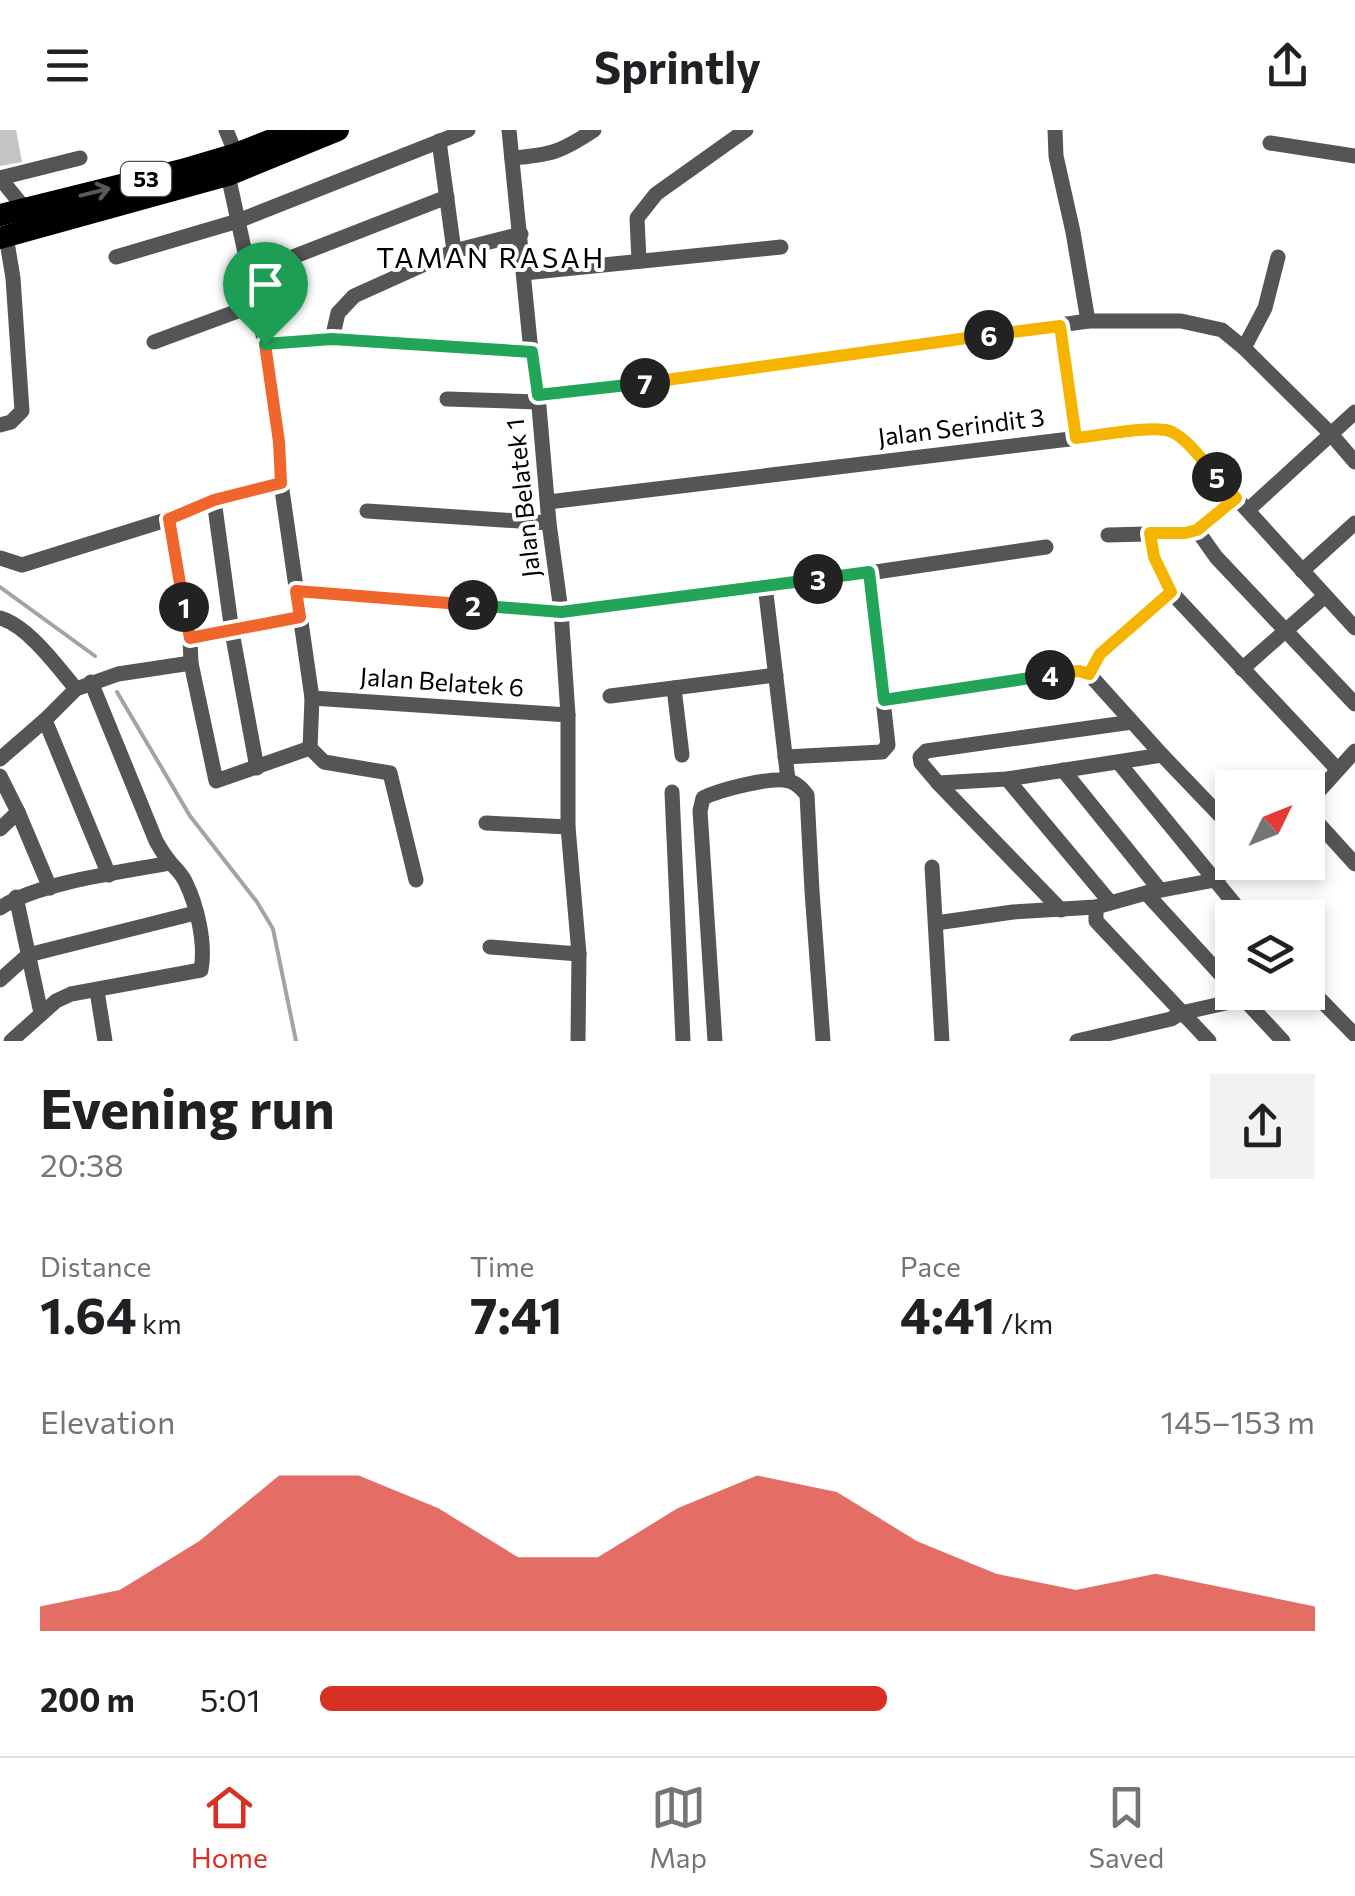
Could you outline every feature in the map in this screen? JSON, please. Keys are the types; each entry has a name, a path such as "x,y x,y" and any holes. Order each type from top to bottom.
{"highway":[{"name":"53","path":"2,230 25,209 182,170 232,164 297,130"},
{"name":"53","path":"2,230 338,130"}],"street":[{"path":"226,130 238,221 265,344 279,442 281,483 312,698 310,748 324,762 390,774 416,880"},
{"path":"116,257 238,221 468,130"},
{"name":"Jalan Belatek 1","path":"509,130 548,524 561,612 568,715 568,827 579,954 578,1041"},
{"path":"512,158 562,151 594,130"},
{"path":"639,261 638,218 656,194 746,130"},
{"path":"1055,130 1056,156 1088,321"},
{"path":"439,142 454,250"},
{"path":"1270,142 1355,156"},
{"path":"25,209 0,178 80,158"},
{"path":"250,274 447,198"},
{"path":"0,425 11,422 22,411 14,278 2,230"},
{"path":"332,339 338,313 354,296 454,250 521,234"},
{"path":"524,273 781,246"},
{"path":"1244,348 1265,308 1278,256"},
{"path":"154,342 256,304"},
{"path":"447,399 538,398 1088,321 1182,321 1222,330 1355,462"},
{"path":"1060,326 1076,438"},
{"path":"265,344 332,339 532,352"},
{"path":"1108,535 1197,530 1242,504 1355,412"},
{"name":"Jalan Serindit 3","path":"548,502 1169,430 1184,441 1355,628"},
{"path":"0,558 22,565 169,519 214,500 281,483"},
{"path":"214,500 256,768"},
{"path":"367,512 548,524"},
{"path":"169,519 191,663 216,781 310,748"},
{"path":"1197,530 1216,558 1355,704"},
{"path":"1150,533 1154,557 1171,592 1338,769"},
{"path":"1302,570 1352,533"},
{"path":"296,591 561,612 1046,547"},
{"path":"785,757 882,752 888,745 869,572"},
{"path":"764,585 788,780"},
{"path":"884,700 1084,672 1171,592"},
{"path":"1242,670 1325,596"},
{"path":"190,638 300,617"},
{"path":"0,618 13,622 84,686 156,841 184,876 196,913 203,958 201,970 71,994 56,1001 11,1041"},
{"path":"0,759 84,686 118,674 191,663"},
{"path":"1084,672 1215,810"},
{"path":"610,696 776,675"},
{"path":"674,688 682,755"},
{"name":"Jalan Belatek 6","path":"312,698 568,715"},
{"path":"45,720 108,875"},
{"path":"1061,910 938,783 921,764 920,757 926,751 1132,722"},
{"path":"1325,784 1355,752"},
{"path":"938,783 1007,778 1162,755"},
{"path":"1119,763 1231,900"},
{"path":"1063,770 1215,966"},
{"path":"0,776 50,888"},
{"path":"1007,778 1103,905"},
{"path":"715,1041 700,812 704,798 718,791 788,780 800,786 807,796 823,1041"},
{"path":"672,792 684,1041"},
{"path":"0,828 18,812"},
{"path":"486,823 568,827"},
{"path":"1325,831 1355,864"},
{"path":"1341,848 1355,834"},
{"path":"0,908 16,897 50,888 170,863"},
{"path":"932,868 942,1041"},
{"path":"936,924 1013,912 1103,905 1215,880"},
{"path":"16,897 41,1014"},
{"path":"1103,905 1096,920 1209,1041"},
{"path":"0,980 28,954 196,913"},
{"path":"490,948 579,954"},
{"path":"97,991 106,1041"},
{"path":"1077,1041 1215,1003"},
{"path":"1325,1005 1355,1036"},
{"path":"1254,1010 1283,1041"}],"building":[{"path":"0,130 16,130 22,162 0,166"}],"waterway":[{"path":"0,587 95,656"},
{"path":"117,692 190,816 257,902 273,929 296,1041"}],"district":[{"name":"TAMAN RASAH","path":"491,258"}],"route":[{"path":"1060,326 1076,438 1169,430 1236,498 1197,530 1150,533 1154,557 1171,592 1100,654 1089,674 1079,671 884,700 869,572 561,612 296,591 300,617 190,638 169,519 214,500 281,483 265,344 332,339 532,352 538,395 1060,326"}]}
